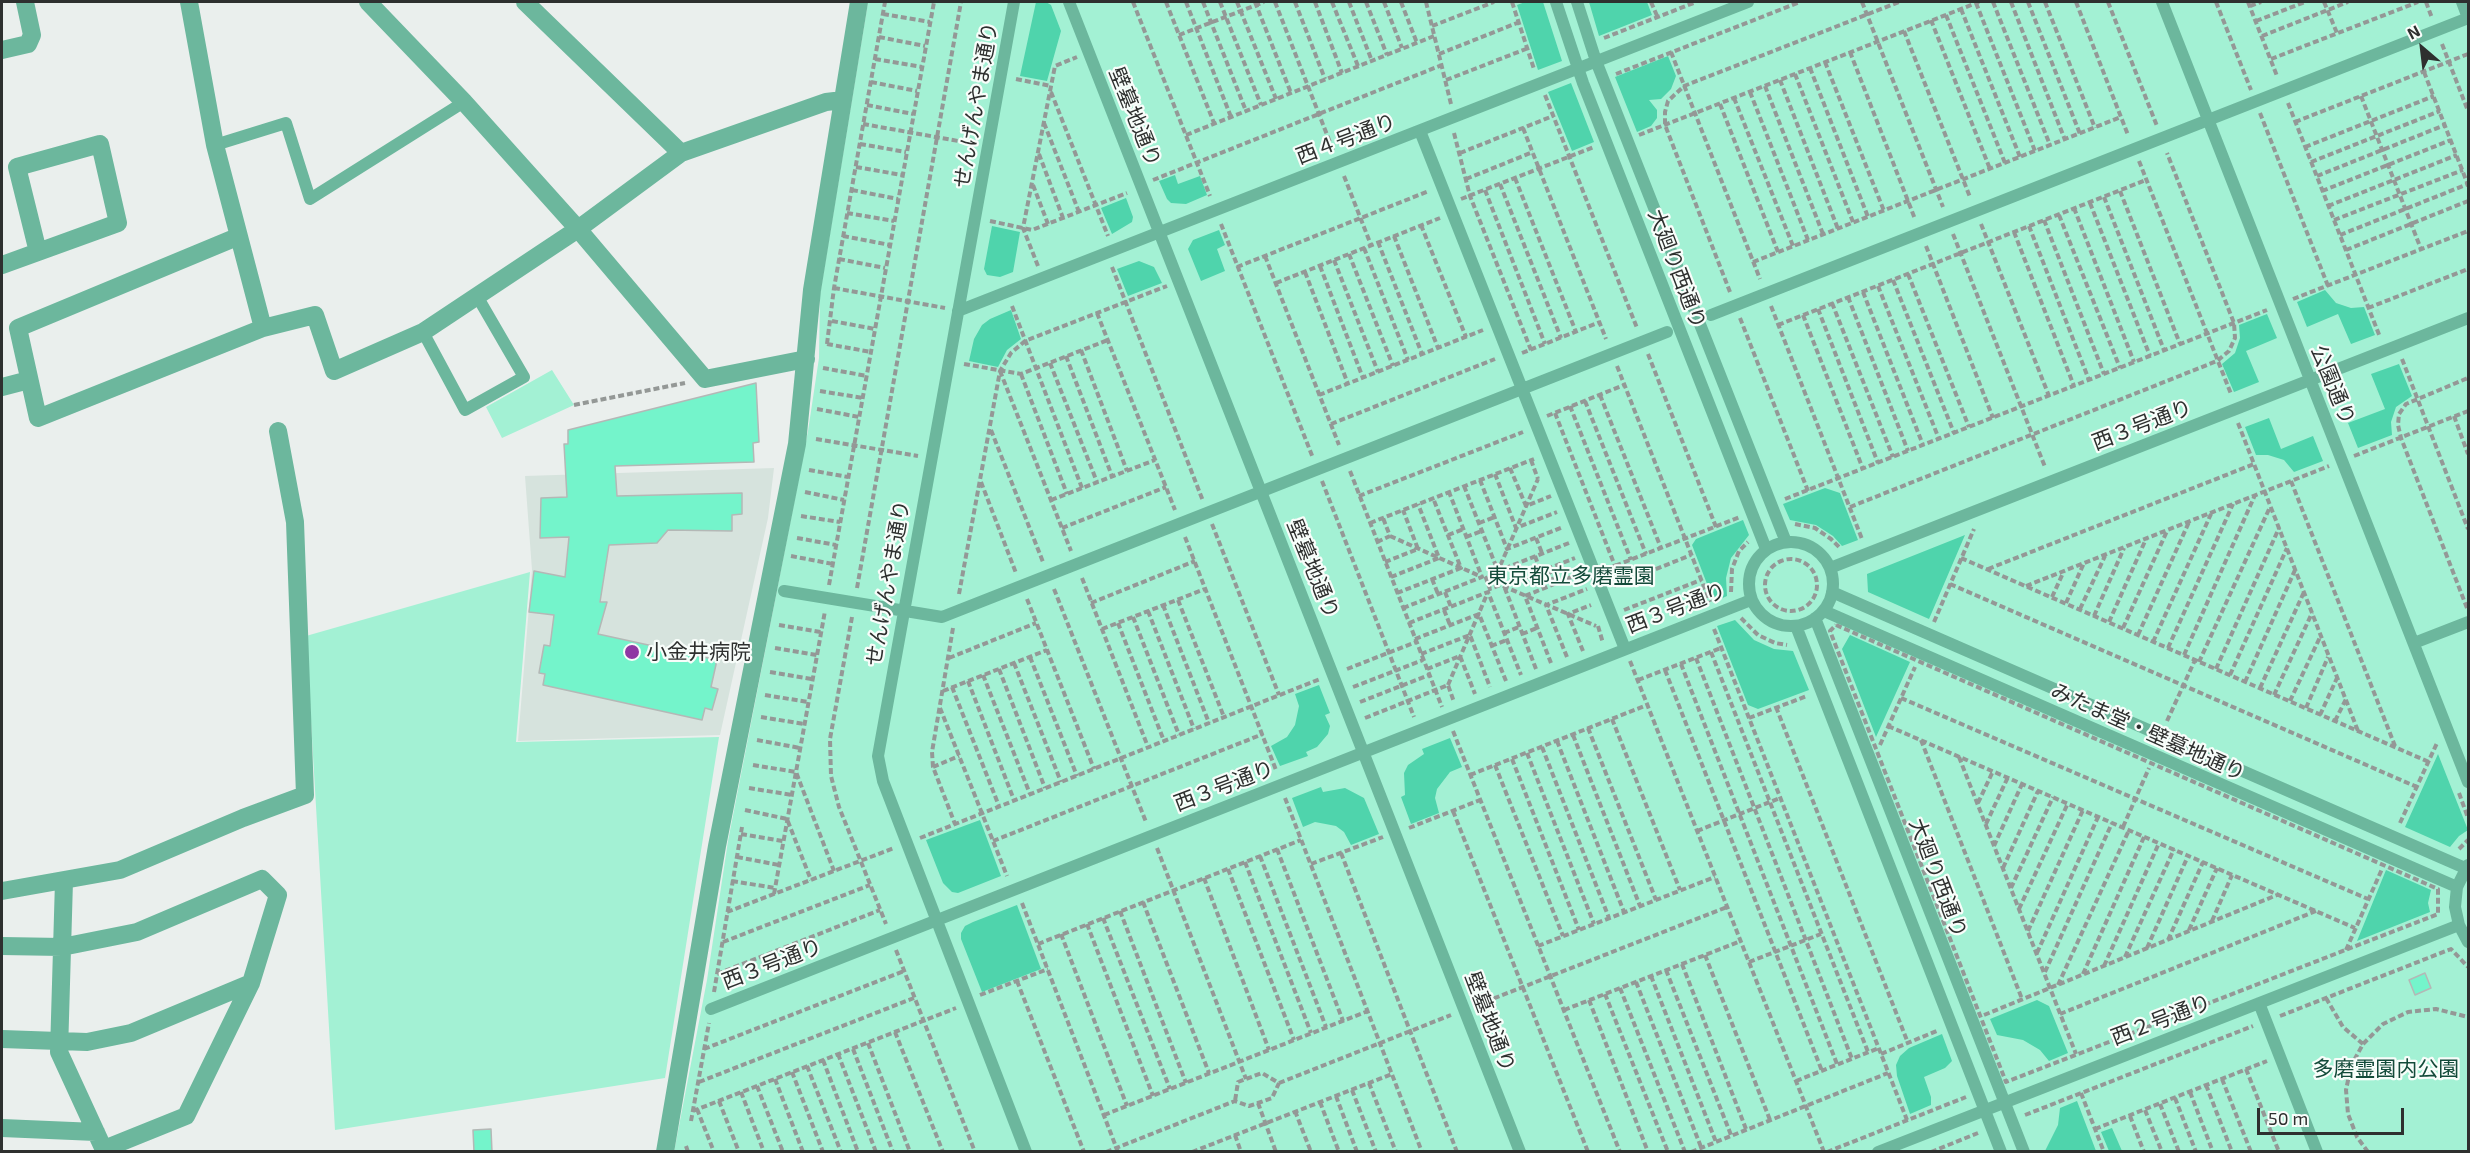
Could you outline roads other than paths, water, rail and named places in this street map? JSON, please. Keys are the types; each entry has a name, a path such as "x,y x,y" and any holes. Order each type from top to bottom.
{"street":[{"path":"2,50 28,44 32,35 25,2"},
{"path":"189,2 215,145 262,328"},
{"path":"368,2 464,102 579,229 705,379 806,359"},
{"path":"525,2 681,153"},
{"path":"665,1152 717,846 797,444 812,290 859,2"},
{"path":"237,237 18,328 38,418 262,328 315,315 334,371 423,332 579,229 681,153 826,102 843,100"},
{"path":"2,266 118,223 100,144 17,167 38,252"},
{"path":"2,387 29,380"},
{"path":"2,891 120,870 243,818 305,795 296,522 278,431"},
{"path":"2,946 62,947 137,932 262,879 278,895 252,983 186,1116 105,1150 59,1052 60,1041 62,947 64,881"},
{"path":"2,1039 87,1042 131,1033 252,983"},
{"path":"2,1128 96,1132"}],"lane":[{"name":"せんげんやま通り","path":"1014,2 879,745 880,769 1026,1152"},
{"name":"壁墓地通り","path":"1069,2 1084,55 1160,232 1520,1152"},
{"name":"大廻り西通り","path":"1556,2 1578,68 1767,549"},
{"name":"大廻り西通り","path":"1577,2 1596,61 1786,542"},
{"name":"西４号通り","path":"958,310 1040,272 1160,232 1420,130 1538,79 1578,68 1748,2"},
{"name":"公園通り","path":"2162,2 2469,782"},
{"path":"1711,315 2469,18 2462,2"},
{"path":"215,145 286,123 310,199 464,102"},
{"path":"1420,130 1587,554 1627,647"},
{"path":"1660,277 1679,270"},
{"path":"423,332 465,410 524,377 477,296"},
{"name":"西３号通り","path":"1830,568 2469,318"},
{"path":"784,591 942,617 1668,332"},
{"path":"1786,542 1800,542 1815,549 1830,568 1832,592 1820,614 1796,626 1782,626 1760,614 1751,600 1748,584 1752,567 1767,549 1786,542"},
{"name":"みたま堂・壁墓地通り","path":"1832,592 2467,867"},
{"name":"西３号通り","path":"711,1009 1751,600"},
{"name":"大廻り西通り","path":"1820,614 1877,776 2024,1152"},
{"name":"みたま堂・壁墓地通り","path":"1820,614 1993,685 2457,887"},
{"path":"2414,643 2469,622"},
{"name":"大廻り西通り","path":"1796,626 2001,1152"},
{"path":"1993,685 2002,666"},
{"path":"2142,750 2151,731"},
{"path":"1857,783 1877,776"},
{"path":"2289,815 2298,795"},
{"path":"2467,867 2457,887 2455,907 2459,926 2469,942"},
{"path":"1912,921 1931,914"},
{"name":"西２号通り","path":"1878,1152 2459,926"},
{"path":"2259,1003 2317,1152"}],"place":[{"name":"小金井病院","path":"632,652"}],"park label":[{"name":"東京都立多磨霊園","path":"1571,576"},
{"name":"多磨霊園内公園","path":"2386,1069"}]}
